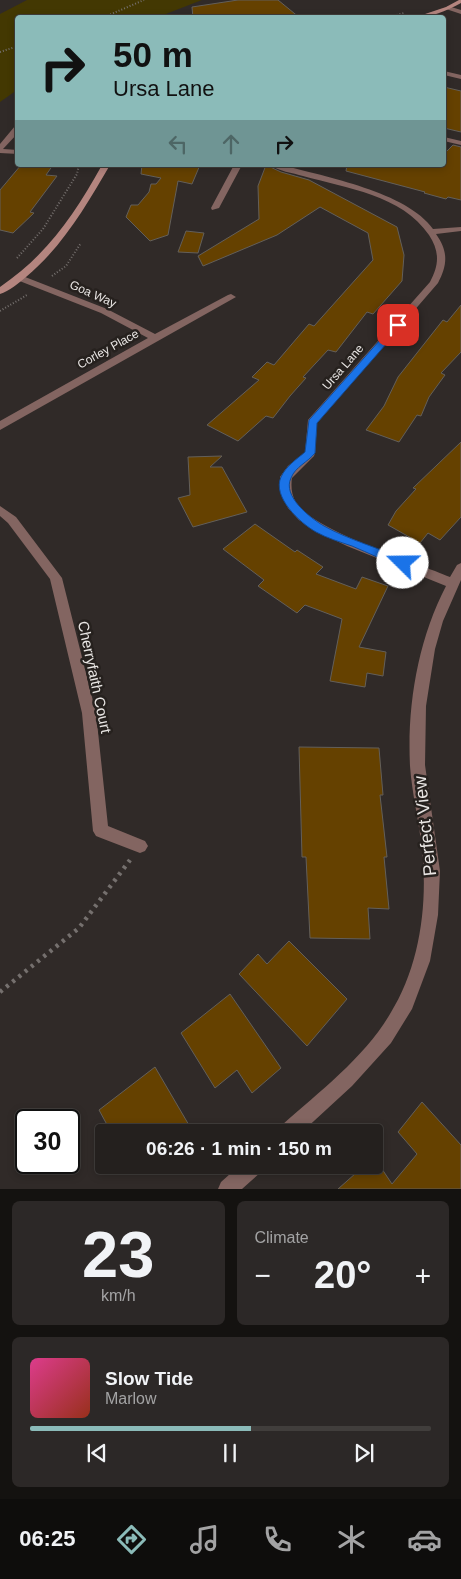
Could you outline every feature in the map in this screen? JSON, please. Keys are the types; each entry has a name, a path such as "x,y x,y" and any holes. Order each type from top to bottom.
{"main road":[{"path":"426,15 448,8 461,1"},
{"path":"0,291 20,278 42,259 64,234 105,167"}],"street":[{"path":"448,8 461,12"},
{"path":"446,73 461,77"},
{"path":"0,149 15,132"},
{"path":"446,139 461,143"},
{"path":"0,149 15,152"},
{"path":"215,208 237,167"},
{"name":"Ursa Lane","path":"281,167 378,194 395,202 423,220 432,232 442,256 440,270 434,283 312,422 310,453 289,473 285,492 302,515 320,529 452,583"},
{"path":"432,232 461,228"},
{"name":"Goa Way","path":"20,278 104,311 154,338"},
{"name":"Corley Place","path":"0,426 88,374 231,297"},
{"name":"Cherryfaith Court","path":"0,510 12,520 56,578 89,713 101,831 140,846"},
{"name":"Perfect View","path":"299,1124 358,1070 396,1020 416,977 428,934 432,891 430,850 420,793 419,703 424,661 434,624 452,583 461,568"},
{"path":"228,1189 244,1174"}],"path":[{"path":"109,15 144,0"},
{"path":"0,52 15,47"},
{"path":"14,261 24,247 43,229 77,174 79,167"},
{"path":"0,992 79,928 140,846"}],"shaded area":[{"path":"27,0 202,0 163,15 15,15 15,91 0,102 0,14"}],"building":[{"path":"238,0 278,0 296,15 193,15 192,7"},
{"path":"446,87 461,91 461,132 446,128"},
{"path":"453,145 461,147 461,200 448,197 446,199 346,171 347,167 446,167 446,152"},
{"path":"19,167 52,167 46,175 57,176 30,212 34,213 13,233 0,230 0,190"},
{"path":"142,167 199,167 192,184 178,181 168,235 150,241 126,217 131,205 138,205 149,192 151,184 156,184 161,178 141,174"},
{"path":"265,167 270,167 309,180 397,227 404,255 402,281 373,314 367,312 336,352 328,350 303,377 306,378 273,418 266,416 238,441 207,425 259,380 252,377 267,362 274,365 309,324 314,326 373,260 368,233 320,207 277,235 203,266 198,256 259,219 258,186"},
{"path":"186,231 204,233 198,253 178,252"},
{"path":"461,305 461,352 441,373 445,375 429,397 421,416 417,415 399,442 366,430 384,406 398,377 443,320 447,322"},
{"path":"461,442 461,517 440,540 428,533 420,543 388,525 396,511 416,489 413,488"},
{"path":"222,456 210,467 222,467 247,512 193,527 178,498 190,495 188,457"},
{"path":"255,524 295,552 297,550 323,567 316,574 356,589 362,577 388,586 359,647 386,652 383,676 367,673 365,687 330,681 342,619 305,605 297,613 258,586 264,580 223,549"},
{"path":"299,747 379,748 383,795 380,795 387,857 384,857 389,909 368,908 370,939 310,938 306,857 302,857"},
{"path":"289,941 347,999 307,1046 239,974 258,954 267,964"},
{"path":"230,994 281,1068 252,1093 237,1070 215,1088 181,1033"},
{"path":"155,1067 188,1124 107,1124 99,1110"},
{"path":"422,1102 461,1145 461,1189 338,1189 355,1174 383,1174 383,1170 392,1184 417,1154 398,1132"}],"route":[{"path":"398,325 312,422 310,453 292,469 286,477 284,484 288,498 298,512 320,529 403,563"}]}
